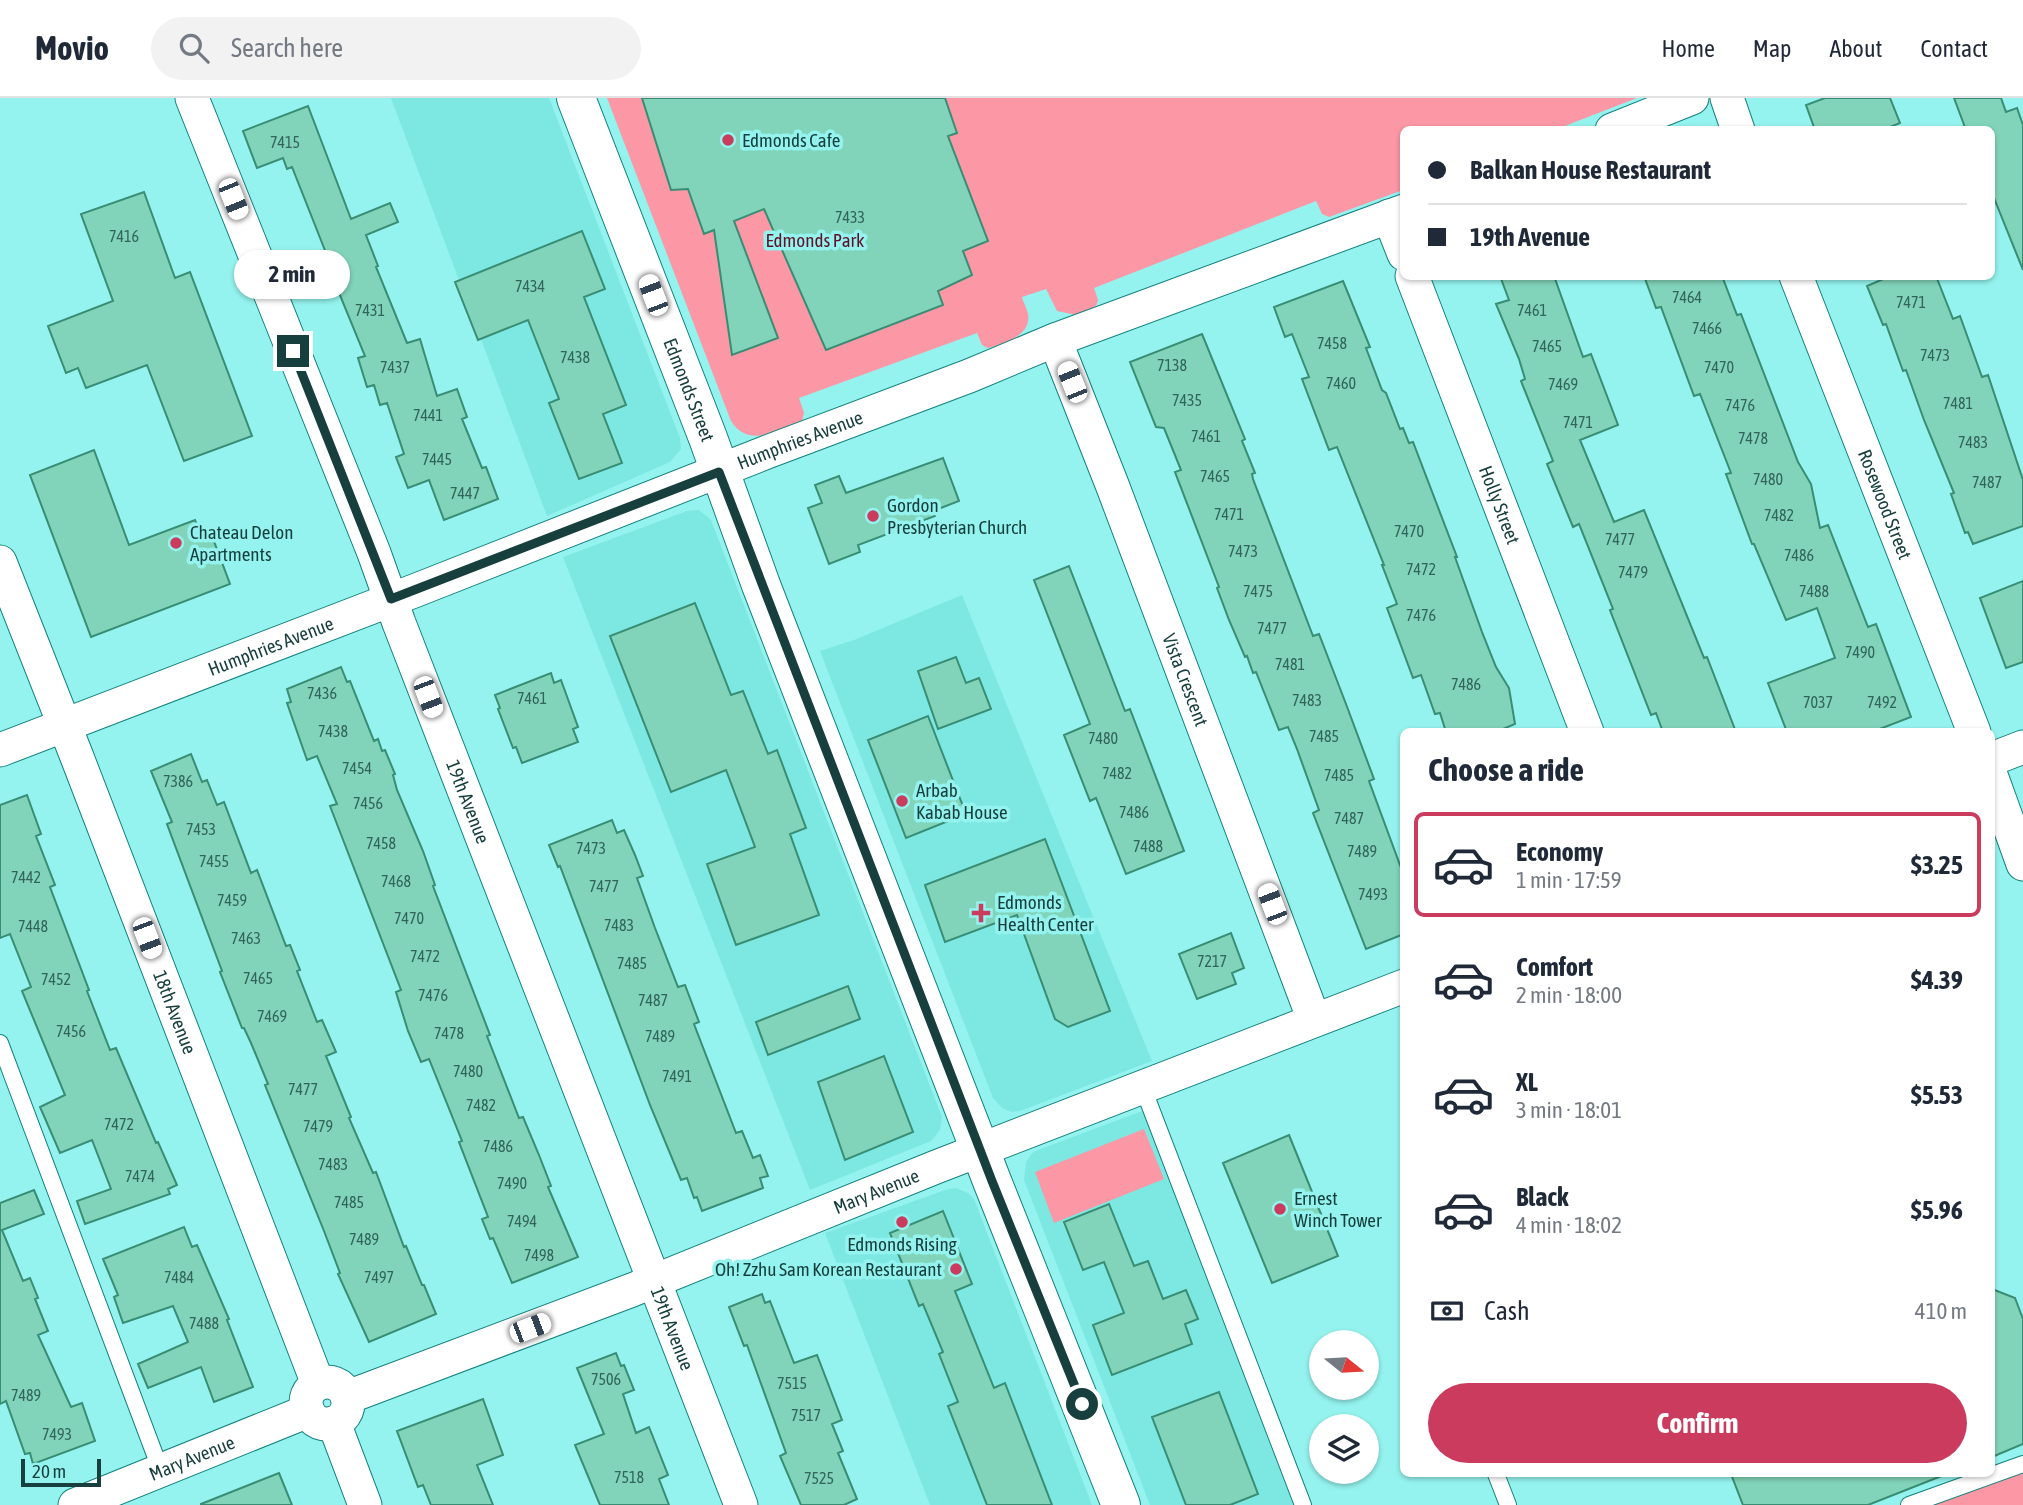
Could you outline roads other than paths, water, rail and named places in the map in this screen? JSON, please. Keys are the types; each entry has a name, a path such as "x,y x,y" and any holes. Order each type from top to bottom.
{"street":[{"name":"19th Avenue","path":"192,98 391,599 741,1505"},
{"name":"Edmonds Street","path":"576,98 981,1152 1121,1505"},
{"path":"1622,126 1692,98"},
{"path":"1727,98 1737,126"},
{"name":"Humphries Avenue","path":"0,750 65,727 767,452 970,376 1055,340 1396,214"},
{"path":"1396,214 1400,234"},
{"name":"Holly Street","path":"1414,280 1585,728"},
{"name":"Rosewood Street","path":"1798,280 1971,728"},
{"name":"Vista Crescent","path":"1055,340 1314,1020"},
{"name":"18th Avenue","path":"0,562 365,1505"},
{"path":"1995,758 2023,747"},
{"path":"1995,786 2023,864"},
{"name":"Mary Avenue","path":"75,1505 327,1404 654,1281 1400,988"}],"lane":[{"path":"0,1043 161,1471"},
{"path":"1143,1088 1303,1505"},
{"path":"1995,1474 2023,1464"},
{"path":"1497,1477 1508,1505"},
{"path":"1909,1505 1987,1477"}],"place":[{"name":"Edmonds Cafe","path":"728,140"},
{"name":"Gordon Presbyterian Church","path":"873,516"},
{"name":"Chateau Delon Apartments","path":"176,543"},
{"name":"Arbab Kabab House","path":"902,801"},
{"name":"Edmonds Health Center","path":"981,913"},
{"name":"Ernest Winch Tower","path":"1280,1209"},
{"name":"Edmonds Rising","path":"902,1222"},
{"name":"Oh! Zzhu Sam Korean Restaurant","path":"956,1269"}],"park label":[{"name":"Edmonds Park","path":"815,240"}]}
